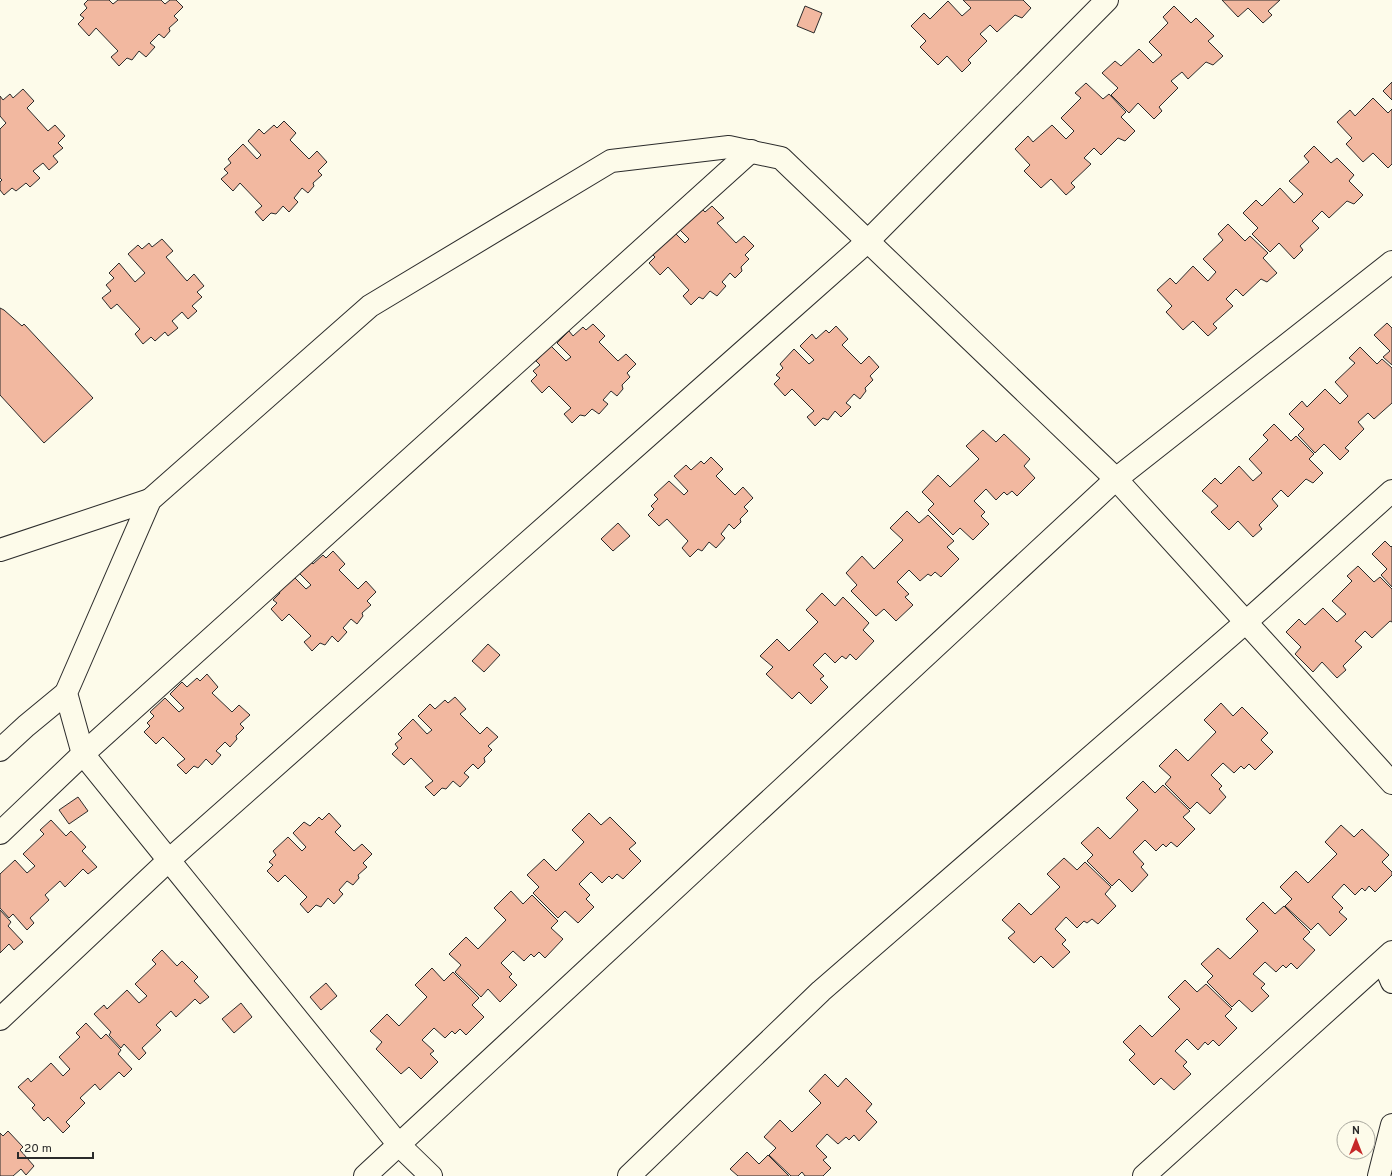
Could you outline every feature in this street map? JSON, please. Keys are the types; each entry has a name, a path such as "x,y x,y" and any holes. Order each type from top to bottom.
{"street":[{"path":"0,1019 169,860 868,241 1107,0"},
{"path":"0,550 150,500 370,306 611,161 729,147 781,158 1116,478 1392,784"},
{"path":"0,833 83,754 751,151"},
{"path":"366,1176 1116,478 1392,262"},
{"path":"629,1176 821,991 1246,622 1392,491"},
{"path":"0,750 66,693 150,500"},
{"path":"66,693 83,754 399,1145 431,1176"},
{"path":"1387,957 1392,982"},
{"path":"1144,1176 1387,957"},
{"path":"1379,1176 1392,1124"}],"building":[{"path":"88,0 109,0 113,4 118,0 161,0 165,4 170,0 176,0 183,7 174,16 178,20 169,28 170,31 164,38 159,34 150,43 155,47 146,57 139,51 132,60 127,58 119,66 111,57 118,51 96,28 89,36 78,24 84,18 80,15 87,8 84,4"},
{"path":"963,0 1023,0 1031,8 1022,18 1015,15 997,32 990,25 980,34 987,41 968,60 971,63 962,72 947,56 938,65 920,47 926,41 911,26 924,13 930,19 948,1 962,16 971,8"},
{"path":"1222,0 1280,0 1268,11 1272,15 1263,23 1248,8 1238,17"},
{"path":"805,6 822,13 814,33 797,26"},
{"path":"1174,6 1191,23 1196,18 1214,36 1208,41 1223,56 1213,65 1206,62 1188,79 1182,72 1171,81 1178,88 1159,107 1162,111 1154,119 1138,103 1129,113 1111,95 1118,88 1102,73 1115,61 1121,66 1139,49 1153,63 1162,55 1149,42 1168,23 1163,17"},
{"path":"1392,82 1392,100 1383,91"},
{"path":"1086,83 1103,99 1109,94 1126,112 1121,117 1135,131 1125,141 1118,138 1101,155 1094,148 1084,158 1091,164 1071,183 1075,187 1066,195 1051,179 1041,188 1024,171 1030,165 1015,149 1028,136 1033,142 1052,125 1066,139 1074,131 1061,118 1081,98 1075,93"},
{"path":"23,89 34,101 27,108 48,131 55,125 65,136 58,143 63,148 53,156 58,162 49,170 43,163 33,171 40,178 30,187 26,183 16,191 12,188 4,195 0,190 0,182 2,180 0,178 0,129 6,123 0,116 0,96 3,100 10,94 13,98"},
{"path":"1373,98 1388,113 1392,109 1392,164 1388,168 1373,153 1363,162 1346,144 1352,138 1337,122 1350,110 1355,116"},
{"path":"284,121 296,133 290,140 309,159 317,151 327,162 318,171 322,175 313,183 314,186 308,193 302,188 294,198 298,202 289,212 283,206 276,214 271,213 263,221 255,212 262,206 240,183 233,191 221,179 228,173 224,169 231,163 228,159 243,144 257,159 261,155 248,141 259,129 264,134 274,125 277,128"},
{"path":"1314,146 1331,163 1337,158 1354,175 1349,181 1363,195 1354,204 1347,201 1329,218 1322,211 1312,221 1319,228 1300,246 1303,250 1294,259 1279,243 1270,252 1252,234 1258,228 1243,213 1256,200 1262,206 1280,188 1294,203 1303,194 1289,181 1309,162 1304,156"},
{"path":"712,206 724,218 717,223 736,243 744,236 754,246 745,255 749,259 741,267 742,271 735,278 730,273 722,282 726,286 717,296 710,291 703,299 699,297 691,305 683,296 689,290 668,267 660,275 649,263 655,257 652,254 670,228 685,243 689,239 675,225 702,209 705,212"},
{"path":"1228,224 1245,241 1250,236 1268,253 1263,258 1277,273 1267,282 1261,279 1243,296 1236,289 1226,299 1233,306 1213,324 1217,328 1208,336 1193,321 1183,330 1166,312 1172,306 1157,290 1170,278 1176,284 1193,266 1208,281 1216,272 1203,259 1223,240 1218,234"},
{"path":"162,239 173,251 166,257 187,281 194,274 204,286 197,292 202,297 192,306 197,311 188,319 182,312 172,321 178,328 168,336 165,332 155,341 151,337 143,344 135,334 140,329 117,304 111,309 102,298 111,291 106,285 114,278 109,273 119,263 135,282 145,273 128,254 138,245 142,249 149,243 152,247"},
{"path":"0,308 22,326 24,324 93,398 44,443 0,395"},
{"path":"1387,323 1392,328 1392,365 1383,357 1390,351 1374,335"},
{"path":"593,324 605,336 599,342 618,361 626,354 636,364 627,373 630,377 622,385 623,389 617,396 611,391 603,400 608,404 599,414 592,409 585,416 580,415 572,423 564,414 571,408 549,386 542,393 531,381 537,375 533,371 540,365 536,361 551,346 566,361 571,357 557,343 569,331 573,336 583,327 586,330"},
{"path":"836,326 848,339 842,345 861,364 869,356 879,367 870,376 873,380 865,388 866,391 860,399 854,394 846,403 851,407 841,417 835,411 828,420 823,418 815,426 807,417 814,411 792,389 785,396 774,384 780,378 776,375 783,368 780,364 794,349 809,364 814,360 800,346 812,334 816,339 826,330 829,333"},
{"path":"1360,347 1377,364 1382,359 1392,368 1392,403 1374,419 1368,413 1358,422 1364,429 1345,448 1349,451 1340,460 1324,444 1315,453 1298,435 1304,429 1289,414 1302,401 1307,407 1325,389 1340,404 1348,396 1335,382 1355,363 1349,358"},
{"path":"1274,424 1291,441 1296,436 1314,454 1309,459 1323,473 1313,483 1306,479 1288,497 1281,490 1272,499 1278,506 1259,525 1262,529 1253,537 1238,521 1229,530 1211,512 1218,506 1202,491 1215,478 1221,484 1239,466 1253,481 1262,473 1249,459 1268,440 1263,435"},
{"path":"983,430 996,442 1004,434 1030,459 1024,466 1035,478 1017,496 1012,491 1007,495 1004,492 996,500 986,489 974,501 985,512 981,516 989,524 973,540 960,528 953,535 928,510 934,504 922,492 938,475 950,487 979,459 966,446"},
{"path":"711,457 723,469 716,476 735,495 743,487 753,498 744,507 748,511 740,519 741,522 734,529 729,524 721,534 725,538 716,548 709,542 702,551 698,549 690,557 682,548 688,541 667,519 659,526 648,515 654,509 651,506 658,499 654,495 669,481 684,495 688,491 674,476 686,465 691,470 701,461 704,464"},
{"path":"907,511 919,523 928,515 954,541 947,547 959,559 941,577 935,572 931,576 928,574 920,581 909,570 897,582 909,594 905,597 913,605 896,621 884,609 876,616 851,591 857,585 846,573 862,556 874,569 903,540 890,528"},
{"path":"618,523 630,536 613,551 601,539"},
{"path":"1385,541 1391,547 1392,546 1392,587 1381,575 1387,569 1372,554"},
{"path":"333,551 345,564 339,570 358,589 366,581 376,592 367,601 371,605 362,613 363,616 357,624 351,619 343,628 347,632 338,642 332,636 325,645 320,643 312,651 304,642 311,636 289,614 282,621 271,609 277,603 273,600 280,593 277,589 292,575 306,589 311,585 297,571 309,559 313,564 323,555 326,558"},
{"path":"1358,566 1374,582 1380,577 1392,589 1392,622 1390,621 1372,638 1365,631 1355,641 1362,647 1343,666 1346,670 1337,678 1322,662 1313,672 1295,654 1301,647 1286,632 1299,619 1305,625 1323,608 1337,622 1346,614 1332,601 1352,581 1347,576"},
{"path":"822,593 835,606 843,597 869,623 863,630 874,641 856,660 850,654 846,659 842,656 835,663 825,653 813,665 824,676 820,679 828,687 811,704 799,692 792,699 766,674 773,667 760,656 777,639 789,651 818,622 806,610"},
{"path":"488,644 500,655 484,672 472,661"},
{"path":"207,674 218,687 212,693 232,712 239,705 250,715 240,724 244,728 236,736 237,739 230,747 225,742 216,751 221,755 212,765 206,759 198,768 194,766 186,774 177,765 185,759 163,737 156,744 144,732 150,726 147,723 154,716 150,712 165,698 179,712 184,708 170,694 182,682 187,687 197,678 200,681"},
{"path":"455,697 466,709 460,714 480,734 487,727 498,737 488,746 492,750 484,758 485,762 478,769 473,764 464,773 469,777 460,787 453,781 446,789 442,788 434,796 425,787 433,781 411,758 404,765 392,754 398,748 395,744 402,738 398,734 413,719 427,734 432,730 418,716 430,704 435,709 445,700 448,703"},
{"path":"1221,703 1233,716 1242,707 1268,733 1261,740 1273,752 1255,770 1249,764 1244,769 1241,766 1234,773 1223,763 1211,775 1222,786 1219,789 1226,797 1210,814 1197,802 1190,809 1165,784 1171,777 1159,766 1176,749 1188,761 1216,732 1204,720"},
{"path":"1143,781 1155,793 1163,785 1190,811 1183,817 1195,829 1177,847 1171,842 1166,847 1163,844 1156,851 1145,840 1133,852 1144,864 1141,867 1148,875 1132,892 1119,879 1112,886 1087,861 1093,855 1081,843 1098,827 1110,839 1138,810 1126,798"},
{"path":"78,797 88,811 69,824 59,810"},
{"path":"329,813 341,826 335,832 354,851 362,844 372,854 363,863 367,867 358,875 359,878 353,885 347,881 339,890 343,894 334,904 328,898 321,907 316,905 308,913 300,904 307,897 285,875 278,882 267,871 273,865 269,862 276,855 273,851 288,837 302,851 306,847 293,833 304,822 310,826 319,817 322,820"},
{"path":"589,813 601,825 610,817 636,843 629,849 641,861 623,879 617,874 612,879 609,876 602,883 591,872 579,884 590,895 586,899 594,907 578,923 565,911 558,918 533,893 539,887 527,875 544,859 556,871 584,842 572,830"},
{"path":"51,820 66,836 71,831 86,847 82,851 97,867 88,874 83,869 65,887 60,881 45,895 49,900 30,918 34,923 27,930 13,914 9,918 0,908 0,874 15,860 27,873 35,866 23,854 44,834 40,830"},
{"path":"1341,825 1354,837 1362,829 1389,855 1382,862 1392,872 1392,875 1375,892 1369,886 1365,891 1362,888 1355,895 1344,884 1332,897 1343,908 1339,912 1347,919 1330,936 1318,923 1311,930 1285,906 1292,899 1280,887 1296,871 1308,883 1337,854 1325,842"},
{"path":"1064,858 1077,870 1085,862 1111,887 1105,894 1116,906 1098,924 1092,919 1087,923 1084,921 1077,928 1066,917 1055,929 1066,940 1062,944 1070,952 1053,968 1041,956 1034,963 1008,938 1015,932 1002,920 1019,903 1031,915 1060,887 1047,874"},
{"path":"511,891 523,904 532,895 558,921 551,928 563,939 545,958 539,952 534,957 531,954 524,961 513,951 501,963 512,974 509,977 517,985 500,1002 488,989 481,997 455,972 461,965 449,954 466,937 478,949 506,920 494,908"},
{"path":"1263,902 1275,914 1284,906 1310,932 1303,939 1315,950 1297,969 1291,963 1286,968 1283,965 1276,972 1265,962 1253,974 1265,984 1261,988 1269,996 1252,1012 1239,1000 1232,1007 1207,982 1213,976 1201,964 1218,948 1230,959 1258,931 1246,919"},
{"path":"0,910 11,922 8,926 23,942 14,950 9,944 0,953"},
{"path":"162,950 177,966 182,961 198,977 194,981 209,997 200,1004 195,999 176,1017 171,1011 156,1025 161,1030 142,1048 146,1053 139,1060 124,1044 121,1048 109,1035 111,1032 94,1014 104,1005 107,1009 127,990 139,1003 147,996 135,984 156,964 152,960"},
{"path":"432,968 444,981 453,972 479,998 472,1005 484,1017 466,1035 460,1029 455,1034 452,1031 445,1038 434,1028 422,1040 434,1051 430,1054 438,1062 421,1079 409,1067 401,1074 376,1049 382,1042 370,1031 387,1014 399,1026 427,997 415,985"},
{"path":"1185,980 1197,992 1206,984 1232,1009 1225,1016 1237,1028 1219,1046 1213,1040 1208,1045 1205,1042 1198,1050 1187,1039 1175,1051 1187,1062 1183,1066 1191,1074 1174,1090 1161,1078 1154,1085 1129,1060 1135,1054 1123,1042 1140,1025 1152,1037 1180,1009 1168,997"},
{"path":"326,983 337,996 321,1010 310,997"},
{"path":"241,1003 252,1017 234,1033 222,1019"},
{"path":"86,1023 101,1039 106,1034 121,1050 118,1054 132,1069 124,1077 119,1072 100,1090 95,1084 80,1098 85,1103 66,1122 70,1126 63,1133 48,1117 44,1121 32,1108 35,1105 18,1087 28,1078 31,1082 51,1063 63,1076 70,1069 59,1057 80,1037 76,1033"},
{"path":"825,1074 838,1087 846,1078 872,1104 866,1111 877,1122 859,1141 854,1135 849,1140 846,1137 838,1144 827,1134 816,1146 827,1157 823,1160 831,1168 823,1176 805,1176 802,1172 798,1176 791,1176 769,1155 776,1148 764,1137 780,1120 792,1132 821,1103 809,1091"},
{"path":"8,1131 23,1147 20,1150 34,1166 26,1175 21,1169 13,1176 0,1176 0,1133 3,1136"},
{"path":"747,1152 759,1164 768,1155 789,1176 738,1176 730,1169"}]}
